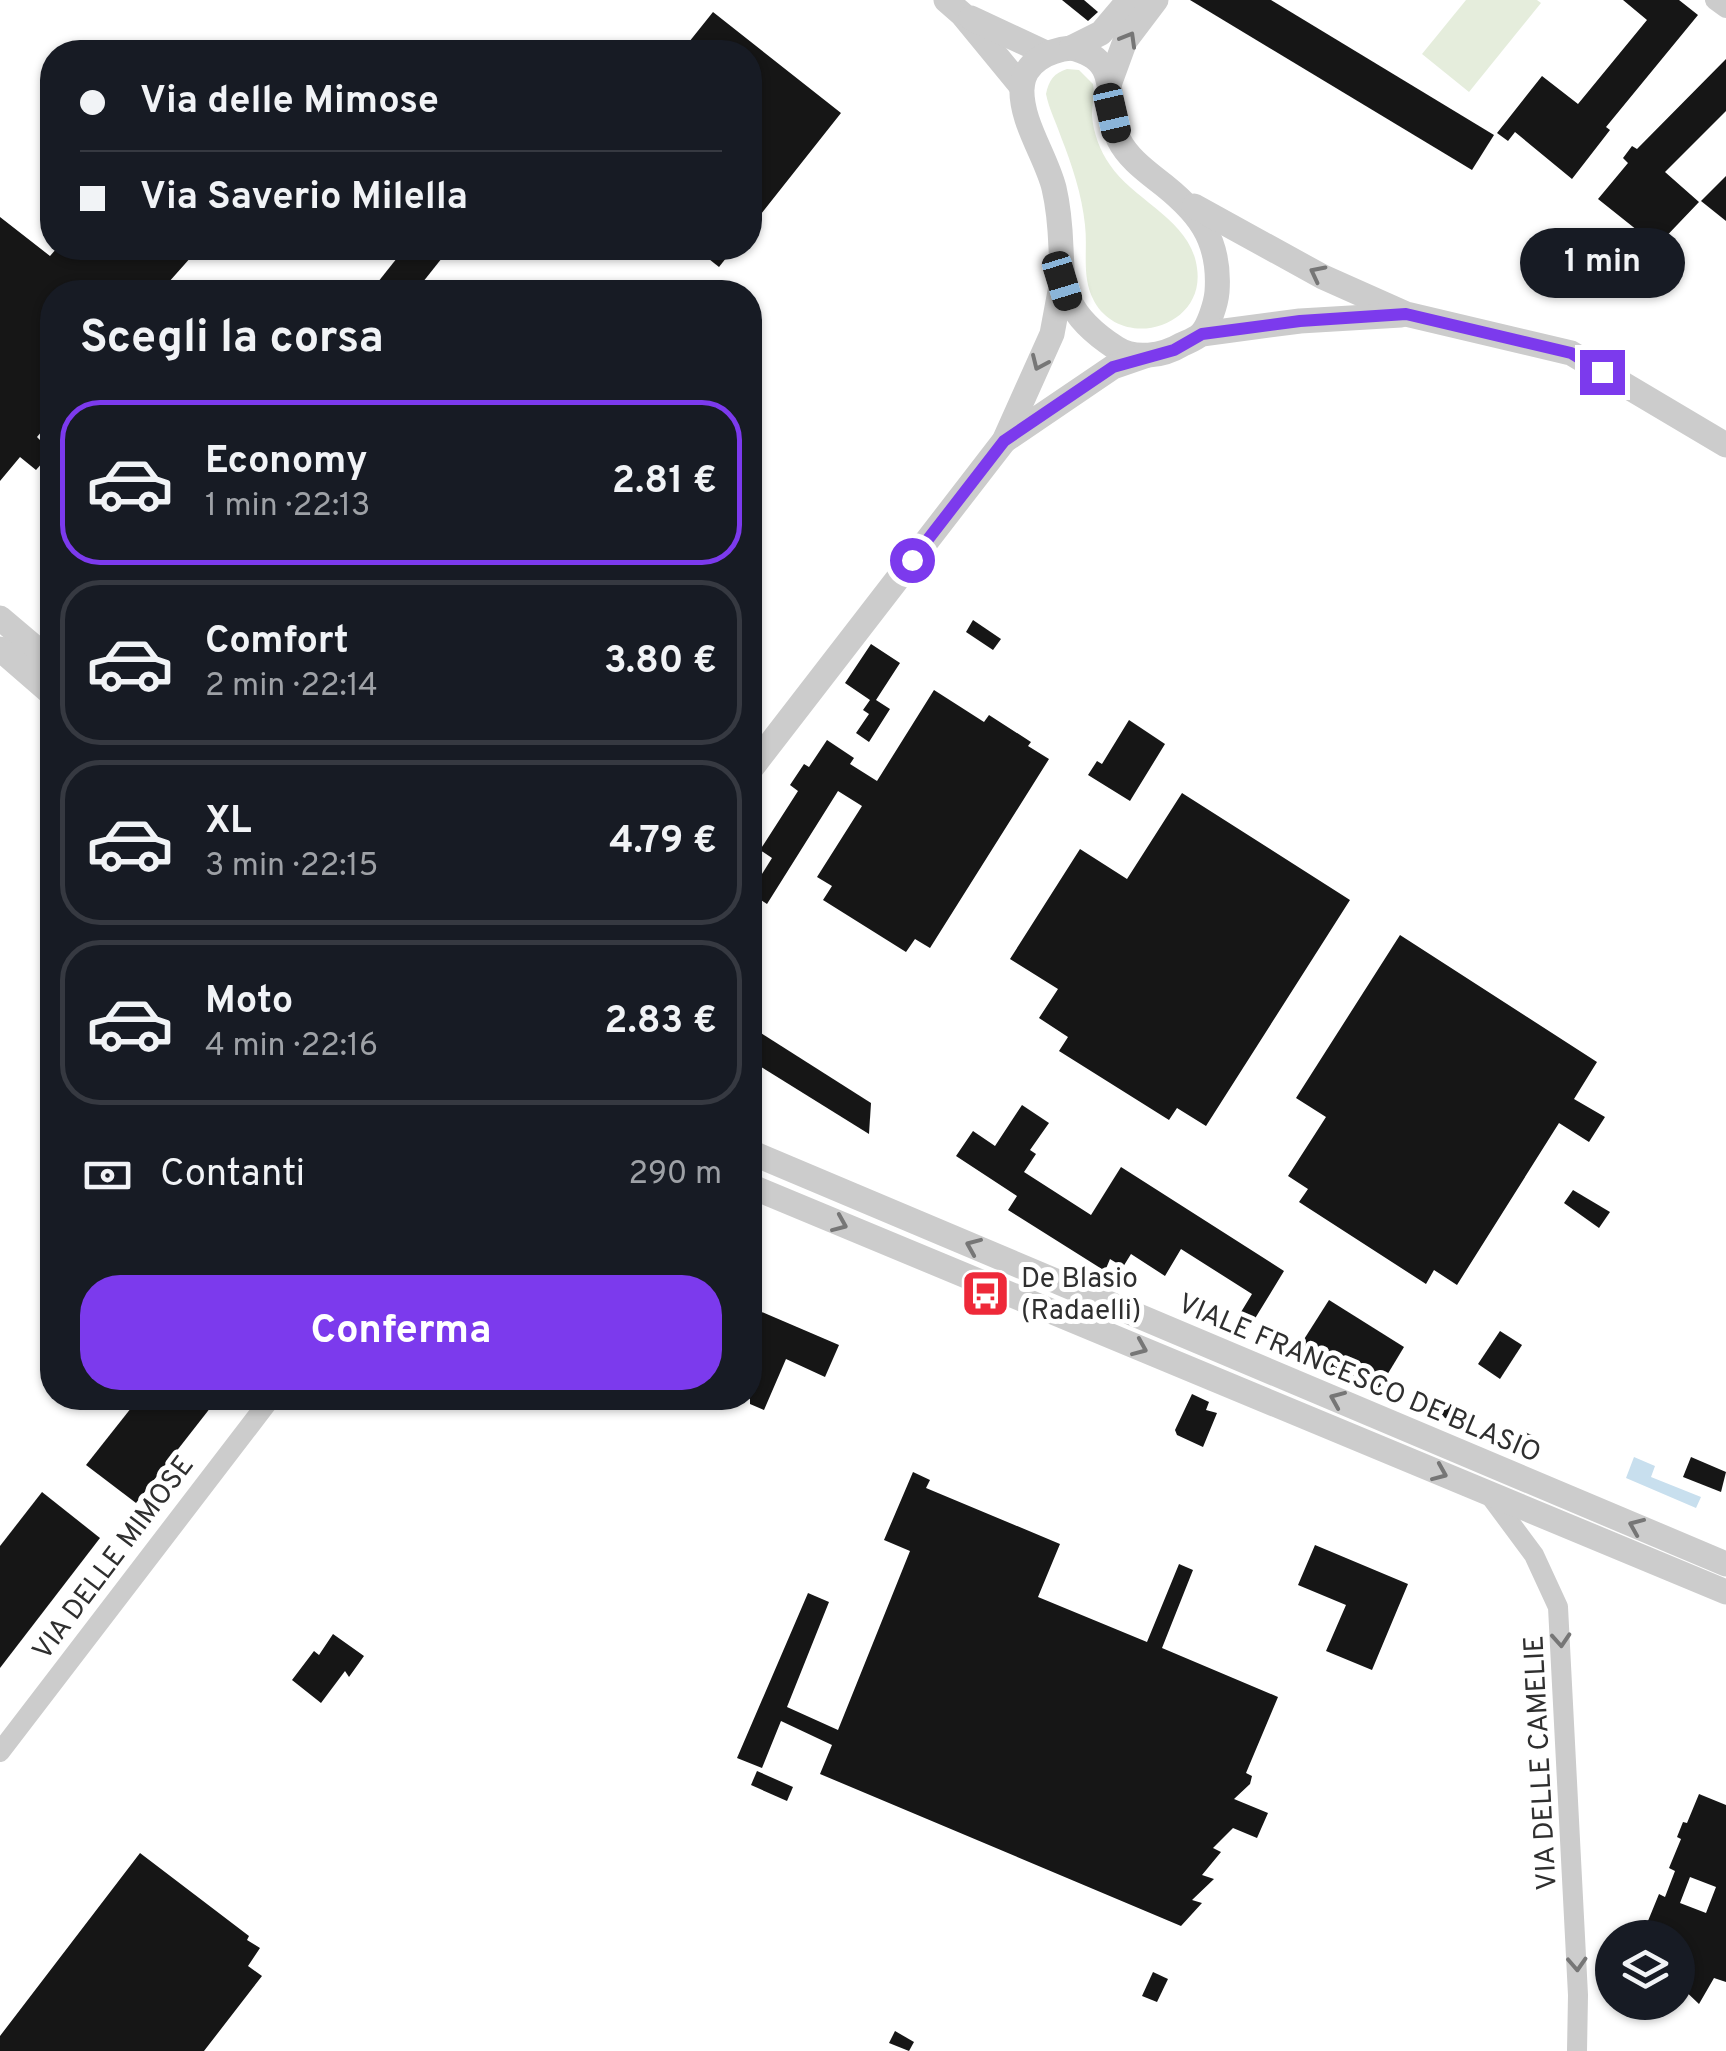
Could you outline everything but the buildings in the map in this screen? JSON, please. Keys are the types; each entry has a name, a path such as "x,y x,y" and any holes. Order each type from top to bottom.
{"street":[{"path":"1022,87 1030,68 1058,51 1093,40 1129,0"},
{"path":"1110,82 1125,42 1156,0"},
{"path":"1716,0 1726,8"},
{"path":"954,7 1058,51 1098,61 1110,82 1119,140 1138,165 1181,198 1323,277 1406,314 1571,353 1726,445"},
{"path":"762,754 1004,441 1052,334 1062,281 1062,228 1053,185 1026,112 1022,87 954,7"},
{"path":"1181,198 1206,229 1219,264 1216,300 1202,334"},
{"path":"1062,281 1072,312 1094,334 1124,353 1149,355"},
{"path":"1004,441 1113,367 1174,350 1202,334 1300,321 1406,314"},
{"path":"0,618 40,652"},
{"path":"0,649 40,684"},
{"name":"VIALE FRANCESCO DE BLASIO","path":"762,1157 1726,1564"},
{"name":"VIALE FRANCESCO DE BLASIO","path":"762,1191 1726,1592"},
{"name":"VIA DELLE MIMOSE","path":"0,1752 262,1410"},
{"name":"VIA DELLE CAMELIE","path":"1488,1493 1534,1554 1558,1607 1576,1938 1576,2051"}],"green space":[{"path":"1466,0 1541,3 1469,92 1422,54"},
{"path":"1067,69 1079,70 1093,84 1094,128 1110,165 1173,224 1193,251 1196,288 1189,305 1176,318 1159,326 1123,326 1107,317 1090,292 1082,203 1046,94 1053,78"}],"water":[{"path":"1634,1457 1655,1466 1651,1477 1701,1497 1696,1508 1626,1478"}],"place":[{"name":"De Blasio (Radaelli)","path":"986,1293"}],"route":[{"path":"912,560 1004,441 1113,367 1174,350 1202,334 1234,327 1406,314 1571,353 1602,372"}]}
